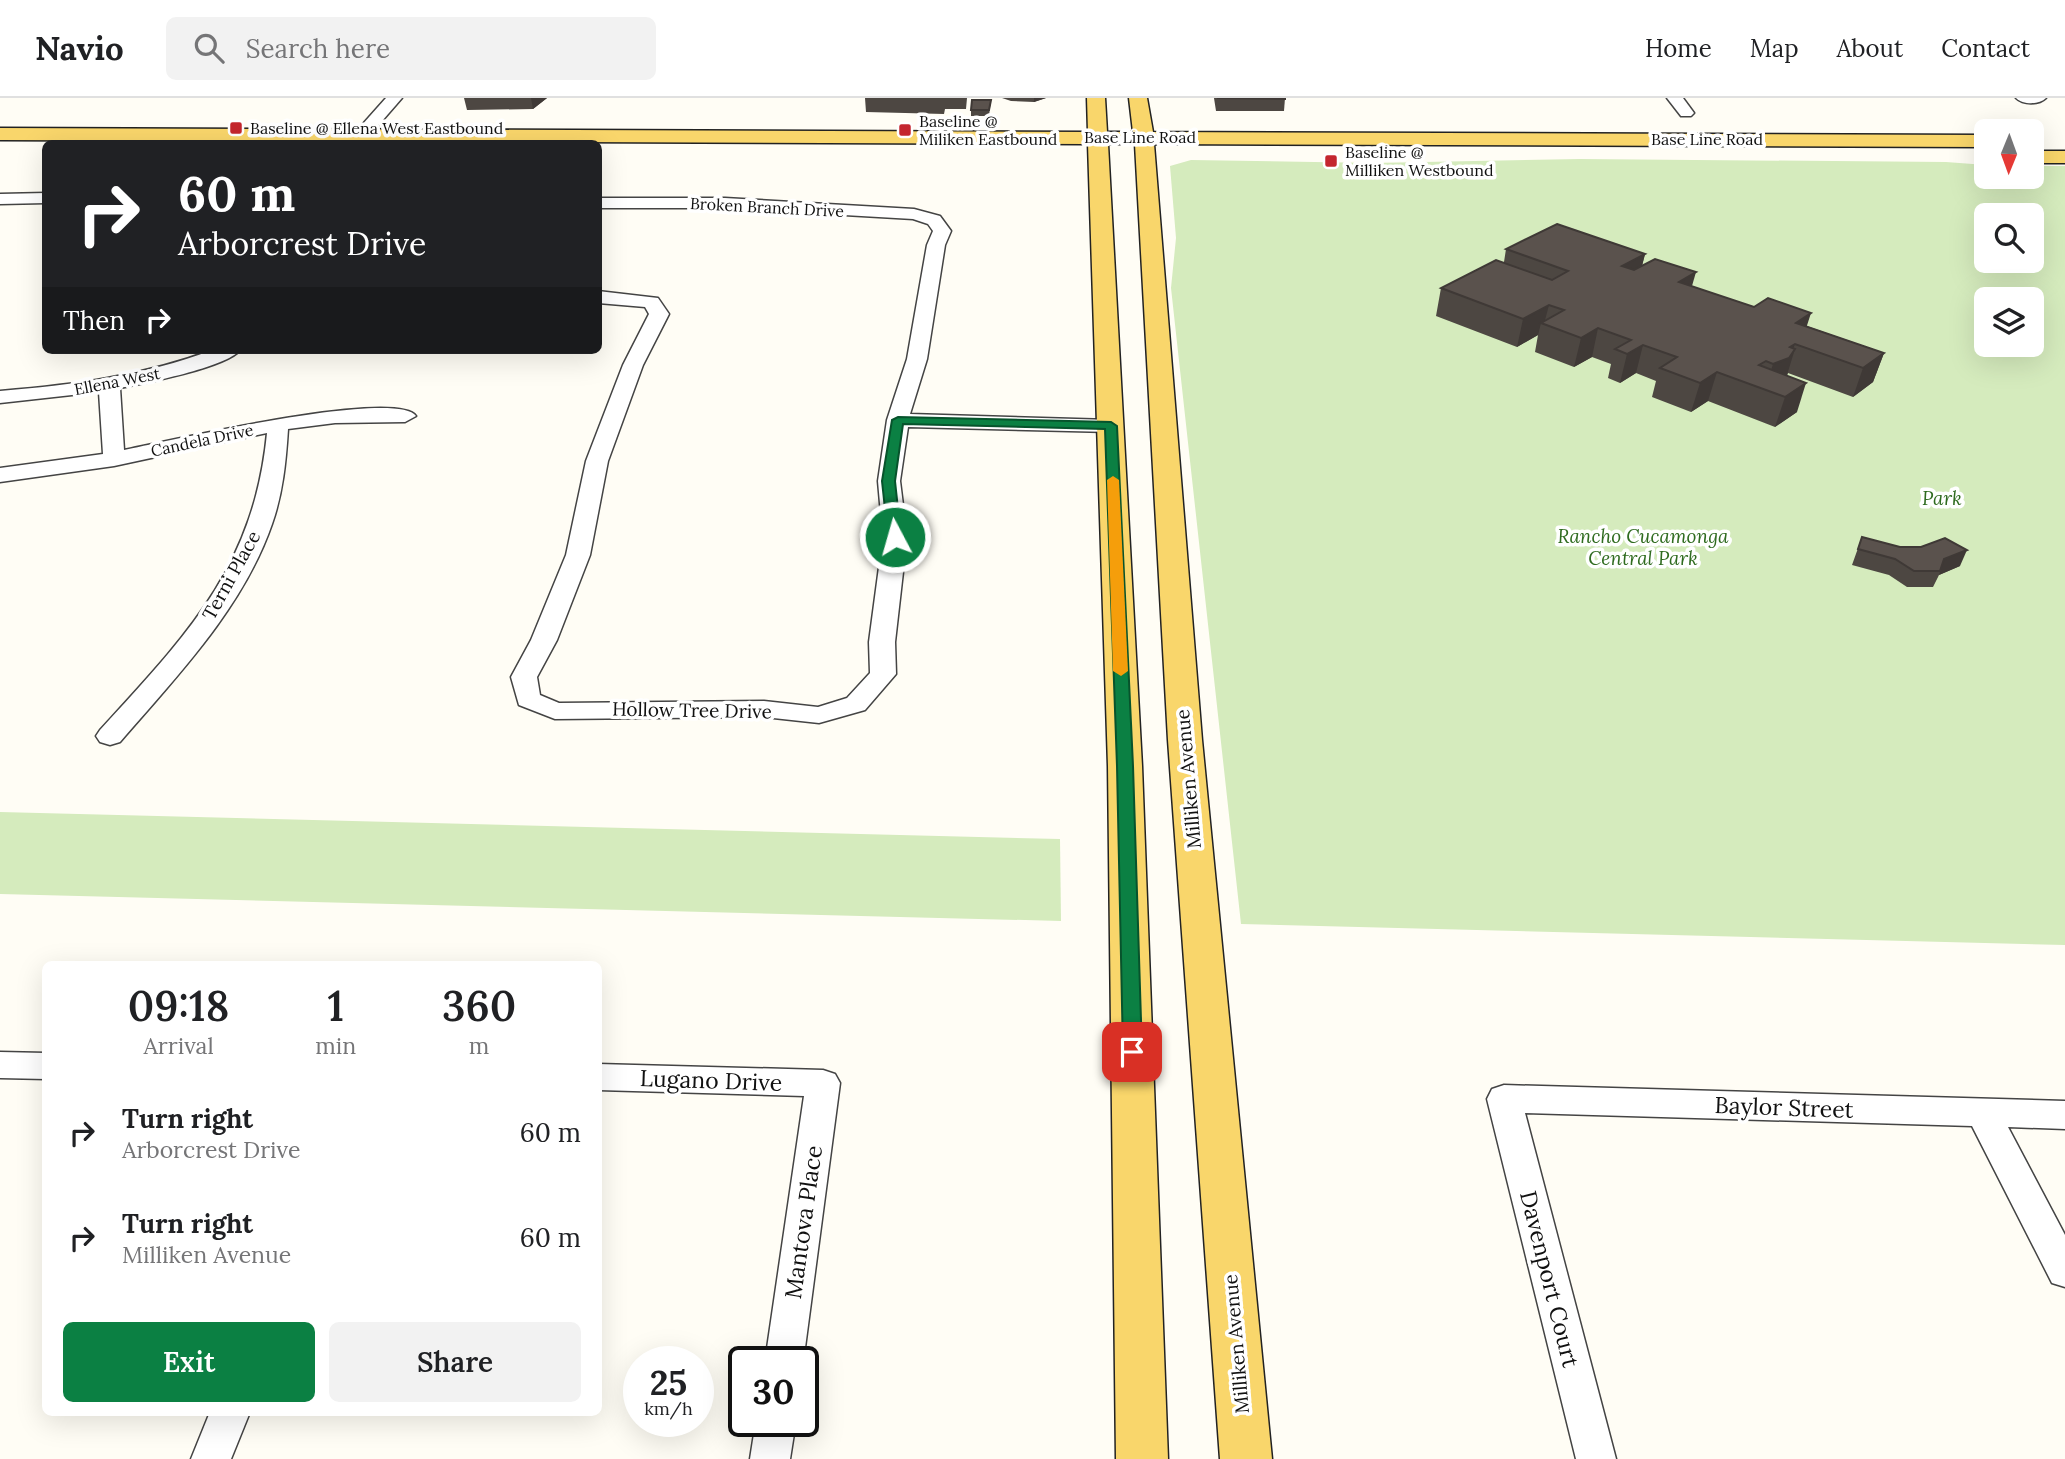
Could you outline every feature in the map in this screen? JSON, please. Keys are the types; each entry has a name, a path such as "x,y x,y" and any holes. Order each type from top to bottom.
{"main road":[{"path":"1096,98 1125,766 1142,1459"},
{"name":"Milliken Avenue","path":"1138,98 1144,146 1185,740 1246,1459"},
{"name":"Base Line Road","path":"0,134 463,140"},
{"name":"Base Line Road","path":"602,141 1144,146 1974,141"},
{"path":"2044,142 2065,142"},
{"name":"Base Line Road","path":"602,152 1098,146"},
{"name":"Base Line Road","path":"1144,146 1974,156"},
{"path":"0,147 42,147"},
{"path":"2044,157 2065,157"}],"street":[{"path":"357,139 394,98"},
{"path":"1675,98 1686,113"},
{"path":"2024,98 2038,98"},
{"path":"0,198 42,198"},
{"name":"Broken Branch Drive","path":"602,203 725,203 914,214 934,220 942,231 936,246 917,359 898,420"},
{"name":"Hollow Tree Drive","path":"602,297 650,302 659,314 633,365 597,460 578,555 544,640 524,677 528,699 555,711 764,709 819,715 856,704 883,674 882,642 895,537 889,481 898,420"},
{"name":"Ellena West","path":"0,397 109,385 169,371 218,354"},
{"path":"109,385 114,459"},
{"name":"Candela Drive","path":"0,475 114,459 224,433 278,424 335,417 405,416"},
{"path":"898,420 1111,426"},
{"name":"Terni Place","path":"110,736 161,678 214,611 244,559 259,527 271,488 278,424"},
{"path":"0,1065 42,1066"},
{"name":"Lugano Drive","path":"602,1077 823,1083"},
{"name":"Mantova Place","path":"786,1346 823,1083"},
{"name":"Baylor Street","path":"1504,1099 2065,1115"},
{"name":"Davenport Court","path":"1504,1099 1596,1459"},
{"path":"1982,1112 2065,1271"},
{"path":"211,1459 228,1416"},
{"path":"770,1459 773,1437"}],"green space":[{"name":"Rancho Cucamonga Central Park","path":"1580,159 1946,162 1974,164 1974,189 2044,189 2044,166 2065,166 2065,945 1241,924 1171,288 1176,238 1170,166 1191,160 1373,163"},
{"path":"0,812 1060,839 1061,921 0,894"}],"building":[{"path":"1217,98 1285,98 1285,99"},
{"path":"972,100 991,100 989,110 971,110"},
{"path":"1557,224 1645,254 1622,266 1634,270 1655,259 1696,272 1679,282 1754,307 1768,298 1811,313 1796,323 1884,353 1863,368 1795,344 1790,347 1795,349 1789,358 1773,364 1766,361 1759,365 1806,383 1785,397 1717,372 1700,383 1660,368 1677,357 1643,345 1627,354 1615,349 1631,340 1598,328 1581,338 1541,323 1564,310 1549,305 1523,319 1441,288 1496,260 1552,280 1568,271 1506,249"},
{"path":"1862,537 1900,547 1921,547 1945,538 1967,550 1944,559 1940,571 1914,571 1895,559 1858,549"}],"slow traffic":[{"path":"1113,480 1121,671"}],"place":[{"name":"Baseline @ Ellena West Eastbound","path":"236,128"},
{"name":"Baseline @ Miliken Eastbound","path":"905,130"},
{"name":"Baseline @ Milliken Westbound","path":"1331,161"}],"route":[{"path":"895,537 889,481 898,420 1111,426 1125,766 1132,1052"}],"park label":[{"name":"Park","path":"1942,498"}]}
